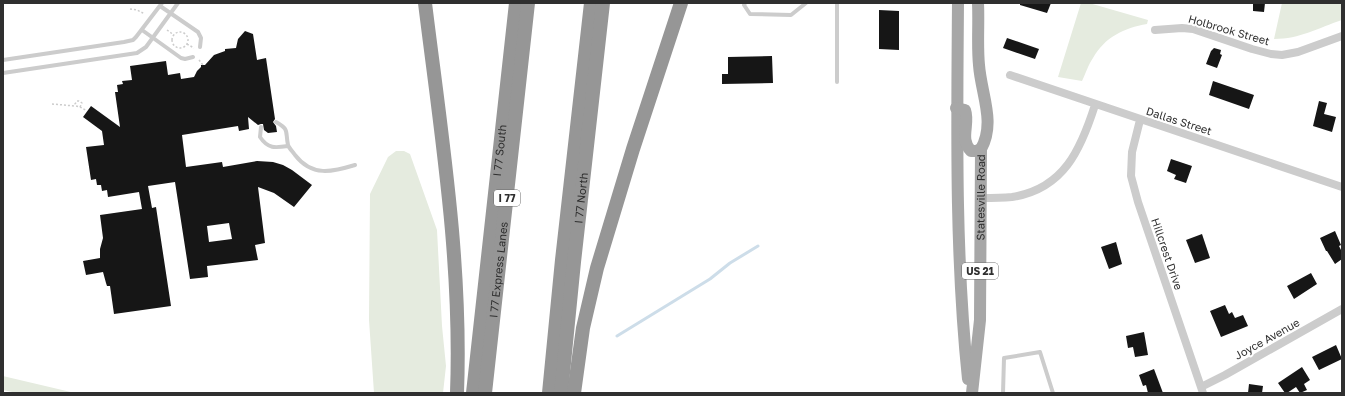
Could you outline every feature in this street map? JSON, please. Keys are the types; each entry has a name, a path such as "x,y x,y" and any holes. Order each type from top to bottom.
{"highway":[{"path":"425,3 452,217 457,305 457,393"},
{"name":"I 77 South","path":"473,393 516,3"},
{"name":"I 77 Express Lanes","path":"485,393 528,3"},
{"path":"549,393 565,230 591,3"},
{"name":"I 77 North","path":"562,393 574,262 603,3"},
{"path":"574,393 583,328 592,290 633,149 681,3"}],"main road":[{"name":"Statesville Road","path":"958,3 956,108 958,215 964,337 971,393"},
{"name":"Statesville Road","path":"971,393 980,320 981,150 987,137 988,120 979,76 978,3"},
{"path":"956,108 965,110 966,145 971,151 981,150"}],"street":[{"name":"Holbrook Street","path":"1155,30 1176,28 1193,29 1252,49 1282,55 1298,52 1342,36"},
{"name":"Dallas Street","path":"1010,75 1342,187"},
{"path":"981,198 1012,197 1033,191 1051,181 1067,166 1077,151 1086,131 1095,104"},
{"name":"Hillcrest Drive","path":"1140,120 1132,152 1131,176 1138,202 1202,390"},
{"name":"Joyce Avenue","path":"1202,390 1225,375 1342,309"}],"lane":[{"path":"3,73 137,53 146,47 178,3"},
{"path":"744,3 750,14 791,15 806,3"},
{"path":"837,3 837,82"},
{"path":"3,60 133,40 161,4 198,32 201,38 200,47"},
{"path":"142,30 181,58 185,59 193,57"},
{"path":"276,122 284,127 288,134 288,146 298,159 309,167 321,172 332,172 355,165"},
{"path":"261,128 260,137 264,143 274,148 288,146"},
{"path":"1004,393 1004,358 1040,352 1053,393"}],"path":[{"path":"178,32 186,34 188,39 187,44 181,48 176,47 173,43 174,35 178,32"},
{"path":"75,106 75,102 79,101 82,103 80,107"},
{"path":"52,104 75,106 88,111"}],"shaded area":[{"path":"1081,3 1089,3 1148,20 1147,24 1123,31 1103,44 1088,66 1082,81 1058,77"},
{"path":"1282,3 1342,3 1342,20 1301,35 1283,39 1274,39"},
{"path":"396,151 404,151 410,154 437,230 442,326 446,366 443,393 374,393 369,320 370,194 388,157"},
{"path":"3,376 75,393 17,393 3,390"}],"building":[{"path":"1020,3 1051,3 1047,13 1020,5"},
{"path":"1253,3 1265,3 1264,12 1253,11"},
{"path":"879,10 899,11 899,50 879,49"},
{"path":"245,31 253,34 257,60 266,58 275,119 273,122 276,126 277,132 268,133 264,130 263,124 258,125 248,117 249,129 239,131 238,126 182,135 186,167 222,162 223,167 257,161 273,162 292,170 312,185 294,207 274,193 258,187 265,243 255,245 258,260 207,266 208,277 190,279 175,182 148,186 152,208 156,207 171,306 114,314 110,286 107,286 103,272 86,275 83,261 100,258 100,249 103,238 100,215 142,209 139,192 108,197 107,190 102,191 101,185 97,185 96,179 91,180 86,147 104,145 102,131 83,117 91,106 120,127 115,92 118,92 117,85 123,84 122,81 132,80 130,66 166,61 168,75 180,73 181,79 194,77 201,65 205,65 214,55 225,51 225,49 236,48 238,39","holes":["229,223 232,239 209,242 207,226"]},
{"path":"1007,38 1039,49 1035,59 1003,48"},
{"path":"1214,48 1221,50 1220,54 1222,55 1217,68 1206,64 1211,51"},
{"path":"772,56 773,83 722,84 722,74 728,74 728,57"},
{"path":"1213,81 1254,95 1249,109 1209,95"},
{"path":"1319,101 1327,103 1324,114 1336,117 1332,132 1313,126"},
{"path":"1171,159 1192,166 1186,183 1174,179 1176,175 1167,171"},
{"path":"1335,231 1341,245 1339,246 1342,252 1342,259 1335,264 1326,251 1320,238"},
{"path":"1202,234 1210,258 1195,263 1186,240"},
{"path":"1116,242 1122,264 1109,269 1101,247"},
{"path":"1311,273 1317,284 1294,299 1287,286"},
{"path":"1225,305 1229,314 1232,312 1235,318 1243,315 1248,326 1221,337 1210,311"},
{"path":"1144,332 1148,355 1135,357 1133,347 1128,348 1126,336"},
{"path":"1336,345 1342,359 1319,370 1312,357"},
{"path":"1302,367 1310,380 1304,384 1307,390 1300,393 1296,387 1285,393 1278,383"},
{"path":"1154,369 1163,393 1148,393 1146,385 1143,386 1139,375"},
{"path":"1249,384 1263,386 1262,393 1248,393"}],"waterway":[{"path":"617,336 710,279 730,263 758,246"}]}
